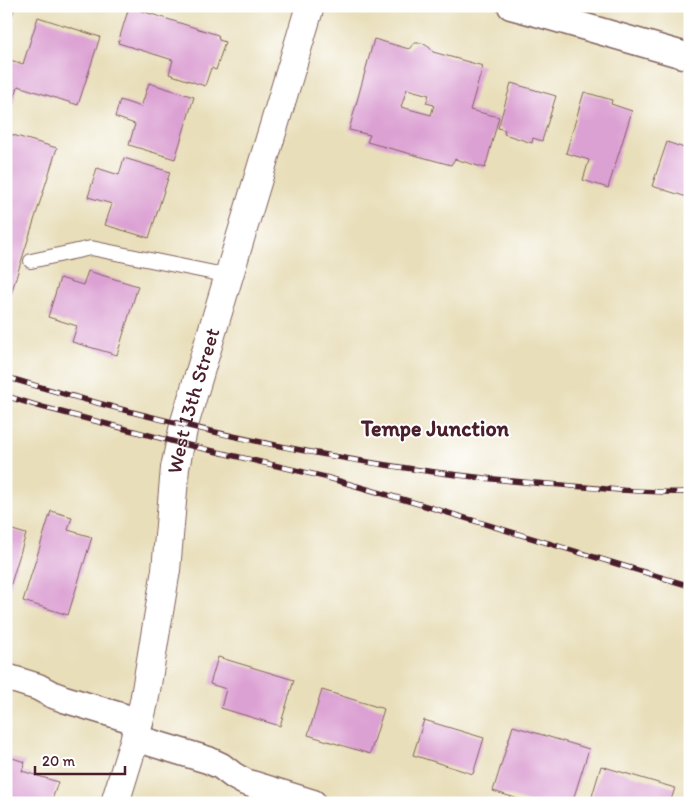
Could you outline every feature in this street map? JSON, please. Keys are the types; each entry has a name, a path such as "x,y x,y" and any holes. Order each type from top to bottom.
{"street":[{"name":"West 13th Street","path":"115,803 144,702 166,570 179,443 310,6"},
{"path":"511,6 690,57"},
{"path":"6,677 38,687 208,760 245,782 313,803"}],"lane":[{"path":"31,261 91,248 229,276"}],"building":[{"path":"6,6 15,6 7,33 6,33"},
{"path":"129,7 218,35 219,40 225,42 216,70 211,68 205,86 169,74 173,60 118,43"},
{"path":"38,17 100,37 78,105 18,86 12,108 6,106 7,59 23,64"},
{"path":"374,39 409,49 414,43 422,43 433,52 483,66 470,110 499,117 485,168 455,159 451,165 367,142 370,135 349,130","holes":["407,89 429,95 426,103 434,105 431,115 401,107"]},
{"path":"149,83 194,97 175,159 129,145 135,124 115,117 120,100 141,107"},
{"path":"511,83 556,96 542,141 533,138 532,143 504,134 505,130 498,128"},
{"path":"584,92 612,100 611,104 632,111 608,188 583,180 589,160 566,153"},
{"path":"6,133 57,148 9,300 6,299"},
{"path":"667,142 687,149 690,142 690,198 652,186"},
{"path":"124,158 170,172 149,238 105,225 112,204 88,197 97,168 119,175"},
{"path":"88,271 138,286 117,355 72,342 77,326 48,317 60,278 83,285"},
{"path":"51,511 72,517 68,530 92,537 68,615 23,601"},
{"path":"6,528 26,534 7,597 6,597"},
{"path":"218,657 294,680 280,726 221,708 226,689 210,684"},
{"path":"322,690 384,709 370,754 308,735"},
{"path":"424,720 484,738 473,774 413,755"},
{"path":"513,726 589,749 572,803 531,803 493,791"},
{"path":"6,756 25,762 22,771 58,782 51,803 6,803"},
{"path":"601,766 675,788 670,803 590,803"}],"railway":[{"path":"6,377 143,415 281,446 351,459 491,479 626,490 690,492"},
{"path":"6,396 179,443 325,477 690,586"}],"district":[{"name":"Tempe Junction","path":"435,428"}]}
